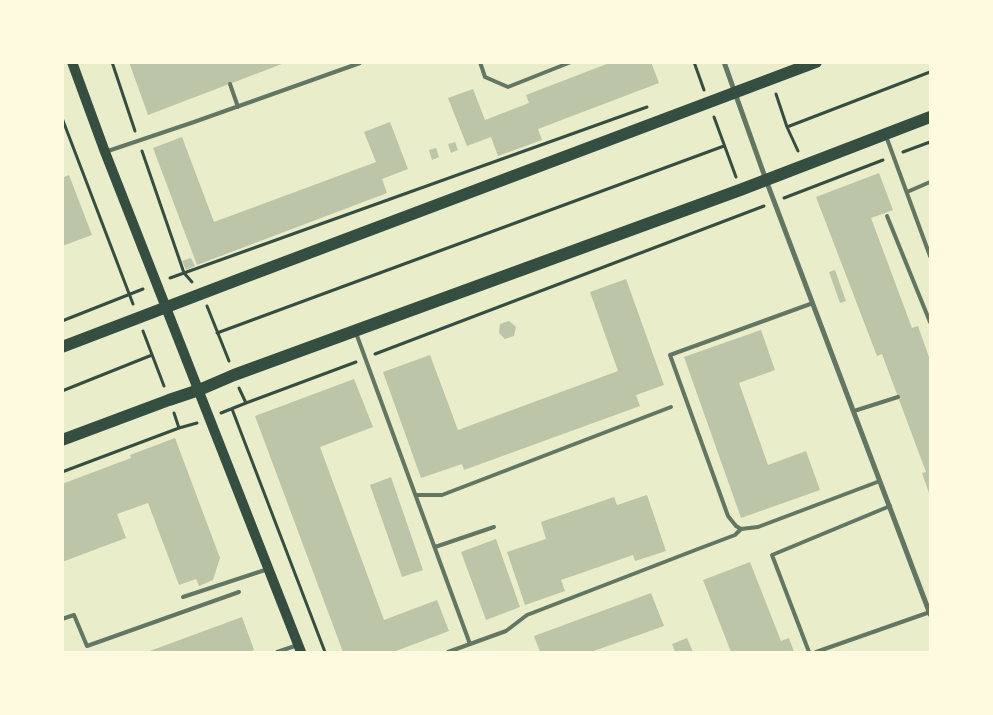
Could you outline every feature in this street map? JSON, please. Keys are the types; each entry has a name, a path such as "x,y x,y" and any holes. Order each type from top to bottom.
{"main road":[{"path":"72,62 105,152 300,649"},
{"path":"62,347 816,62"},
{"path":"62,440 740,190 930,117"}],"street":[{"path":"724,62 766,180 930,613"}],"lane":[{"path":"480,62 485,77 508,86 571,62"},
{"path":"105,152 360,63"},
{"path":"230,84 238,106"},
{"path":"885,134 930,256"},
{"path":"907,192 930,182"},
{"path":"888,216 930,322"},
{"path":"813,303 670,355 728,516 741,529 758,527 880,481"},
{"path":"355,331 470,644"},
{"path":"854,411 898,397"},
{"path":"416,495 442,495 671,408"},
{"path":"809,652 772,555 890,506"},
{"path":"435,547 494,527"},
{"path":"448,652 506,631 527,615 698,548 735,536 741,529"},
{"path":"183,597 268,569"},
{"path":"62,619 74,615 87,646 239,592"},
{"path":"816,652 930,613"},
{"path":"277,652 300,649"}],"path":[{"path":"112,62 184,274 201,293 246,403"},
{"path":"694,62 749,212"},
{"path":"787,127 930,72"},
{"path":"771,79 787,127 812,188"},
{"path":"62,322 156,283 647,106"},
{"path":"62,118 179,428"},
{"path":"62,472 179,428 209,419 246,403 930,142"},
{"path":"217,333 724,146"},
{"path":"62,391 152,355"},
{"path":"232,409 325,652"}],"building":[{"path":"129,62 287,62 148,115"},
{"path":"612,62 651,62 659,83 538,129 542,140 498,156 491,137 467,146 448,98 473,89 485,120 529,103 526,95"},
{"path":"390,122 408,169 382,179 387,193 197,265 153,148 182,137 214,222 376,162 364,132"},
{"path":"455,142 458,150 451,153 448,144"},
{"path":"436,148 439,157 432,160 429,150"},
{"path":"879,173 893,210 871,218 912,328 918,326 930,360 930,496 922,473 926,472 882,354 877,356 816,197"},
{"path":"69,175 92,235 62,246 62,178"},
{"path":"191,258 195,266 186,270 182,261"},
{"path":"835,270 846,301 840,303 829,272"},
{"path":"626,279 664,385 636,395 640,406 464,470 462,464 421,478 383,372 430,355 458,430 618,371 590,292"},
{"path":"509,321 516,327 514,336 505,339 499,333 500,324"},
{"path":"761,330 775,370 739,383 768,465 806,451 820,490 741,518 684,357"},
{"path":"354,379 373,427 320,447 384,620 437,600 449,631 396,652 343,652 255,416"},
{"path":"175,438 220,558 213,580 199,586 196,579 179,585 148,503 117,514 126,538 62,562 62,484 131,458 130,455"},
{"path":"391,477 423,570 402,577 370,485"},
{"path":"647,495 666,551 635,561 633,555 561,580 565,591 525,605 507,552 546,539 541,522 614,497 617,505"},
{"path":"496,539 520,607 486,620 461,552"},
{"path":"750,562 781,641 789,638 794,652 731,652 703,580"},
{"path":"651,593 664,626 591,652 540,652 534,636"},
{"path":"242,617 254,650 248,652 147,652"},
{"path":"687,638 693,652 675,652 672,644"}]}
